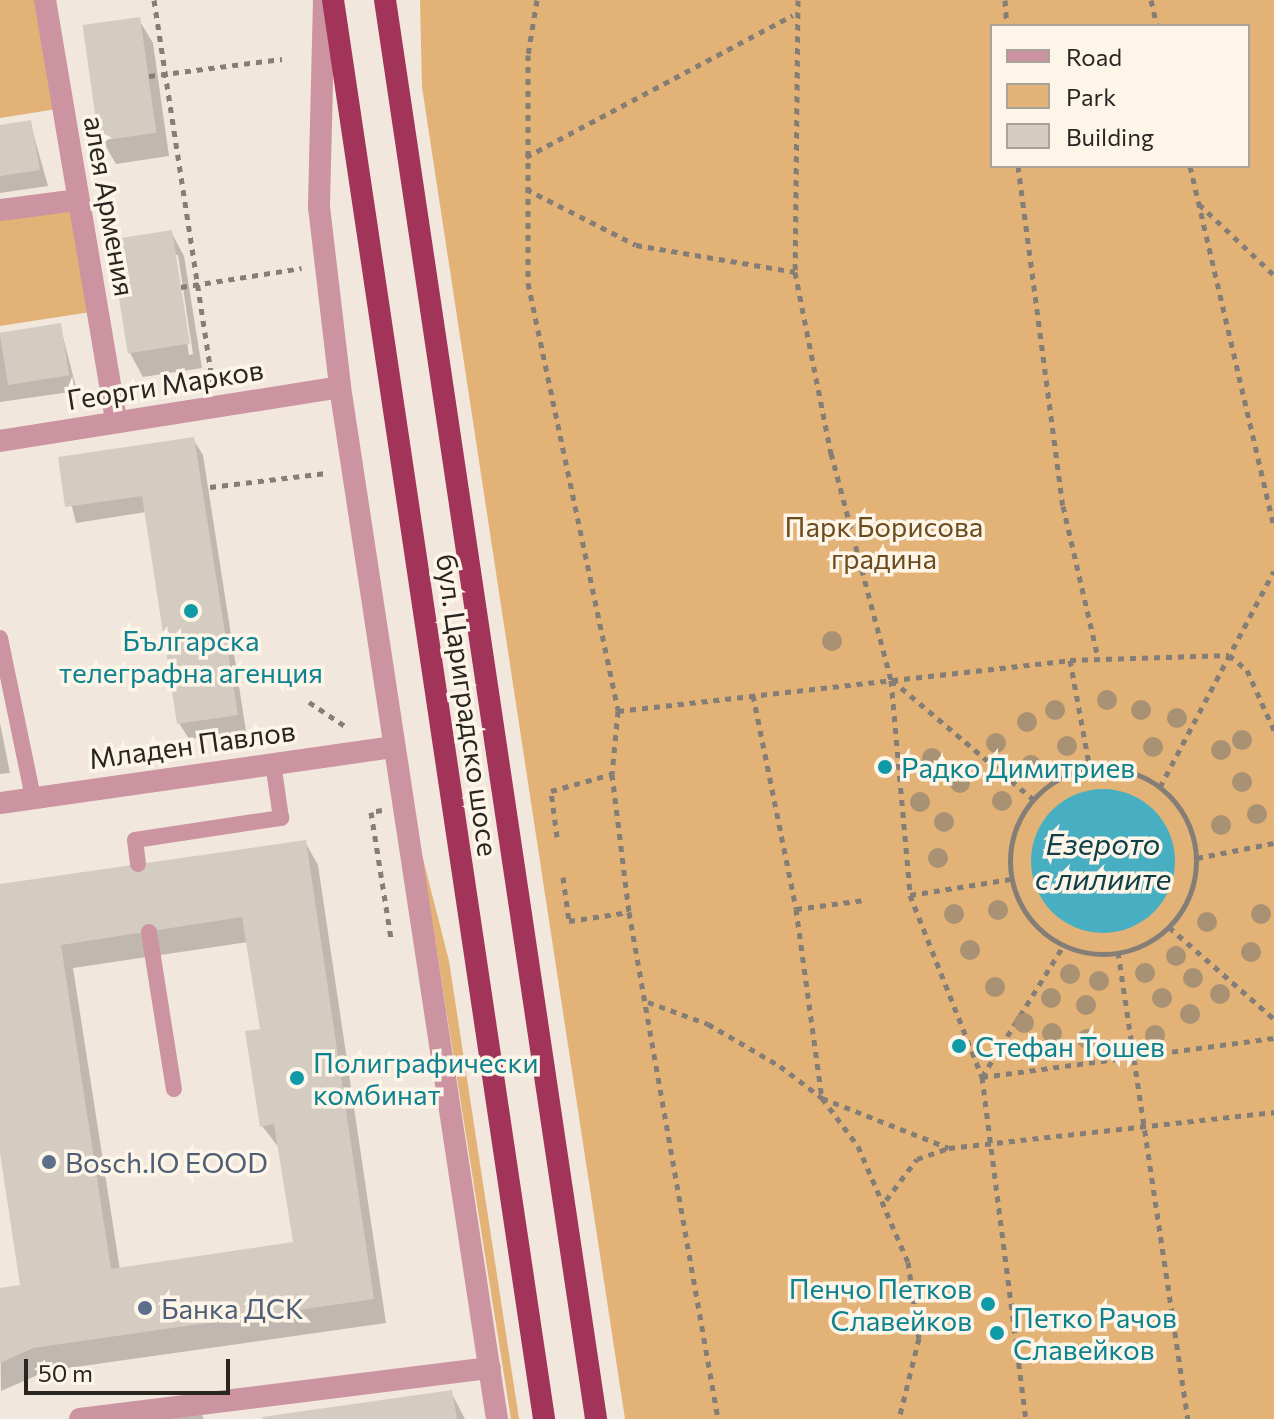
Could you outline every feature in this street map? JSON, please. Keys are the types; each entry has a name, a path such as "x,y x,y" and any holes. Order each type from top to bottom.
{"highway":[{"name":"бул. Цариградско шосе","path":"333,0 544,1419"},
{"name":"бул. Цариградско шосе","path":"385,0 596,1419"},
{"path":"392,48 393,0"}],"street":[{"name":"алея Армения","path":"45,0 116,422"},
{"path":"324,0 319,207 340,387 392,747 497,1419"},
{"path":"0,210 78,200"},
{"name":"Георги Марков","path":"0,441 340,387"},
{"name":"Младен Павлов","path":"0,803 392,747"},
{"path":"80,1419 237,1410 490,1368"}],"lane":[{"path":"0,638 33,798"},
{"path":"138,864 135,840 281,818 273,763"},
{"path":"149,932 174,1089"}],"path":[{"path":"154,0 216,406"},
{"path":"537,0 528,55 528,283 618,711 612,774 629,912 648,1002 718,1419"},
{"path":"798,0 793,15 795,272 831,453 891,680 910,895 982,1077 1026,1419"},
{"path":"1005,0 1007,24"},
{"path":"1151,0 1157,24"},
{"path":"526,157 793,15"},
{"path":"149,76 282,59"},
{"path":"1018,168 1063,506 1098,658"},
{"path":"1190,168 1274,527"},
{"path":"526,189 636,245 795,272"},
{"path":"1199,204 1274,275"},
{"path":"181,287 293,269"},
{"path":"210,487 326,473"},
{"path":"1160,787 1274,571"},
{"path":"618,711 1070,660 1229,655 1247,670 1274,730"},
{"path":"1070,660 1090,769"},
{"path":"891,680 1033,799"},
{"path":"753,695 796,909 822,1098 886,1200 908,1262 919,1338 899,1419"},
{"path":"309,702 357,734"},
{"path":"1090,769 1136,773 1160,787 1179,806 1197,858 1194,884 1169,927 1118,952 1064,945 1021,906 1011,879 1017,823 1033,799 1055,780 1090,769"},
{"path":"557,837 551,791 612,774"},
{"path":"371,812 391,938"},
{"path":"1197,858 1274,843"},
{"path":"563,877 569,921 629,912"},
{"path":"910,895 1011,879"},
{"path":"796,909 864,900"},
{"path":"1169,927 1274,1019"},
{"path":"982,1077 1064,945"},
{"path":"1118,952 1188,1419"},
{"path":"648,1002 708,1024 747,1044 822,1098 949,1148 991,1149 1274,1112"},
{"path":"982,1077 1274,1038"},
{"path":"886,1200 917,1159 949,1148"}],"green space":[{"path":"0,0 45,0 63,108 0,118"},
{"name":"Парк Борисова градина","path":"420,0 1274,0 1274,1419 625,1419 422,87"},
{"path":"78,200 97,311 0,326 0,210"},
{"path":"421,851 449,961 519,1419 511,1419"}],"water":[{"name":"Езерото с лилиите","path":"1103,789 1130,795 1154,810 1169,834 1175,861 1169,888 1154,912 1130,927 1103,933 1076,927 1052,912 1037,888 1031,861 1037,834 1052,810 1076,795"}],"building":[{"path":"140,17 156,133 99,141 83,25"},
{"path":"31,120 40,170 0,176 0,125"},
{"path":"172,230 190,344 128,353 110,240"},
{"path":"61,323 69,375 8,385 0,333"},
{"name":"Българска телеграфна агенция","path":"194,437 238,715 177,724 142,496 65,507 58,457"},
{"name":"Полиграфически комбинат","path":"306,840 374,1299 33,1348 0,1363 0,1288 20,1285 0,1153 0,884","holes":["242,917 260,1029 245,1031 260,1127 274,1124 293,1242 111,1269 61,945"]},
{"path":"452,1390 457,1419 262,1417"}],"place":[{"name":"Българска телеграфна агенция","path":"191,611"},
{"name":"Радко Димитриев","path":"885,767"},
{"name":"Стефан Тошев","path":"959,1046"},
{"name":"Полиграфически комбинат","path":"297,1078"},
{"name":"Bosch.IO EOOD","path":"49,1162"},
{"name":"Пенчо Петков Славейков","path":"988,1304"},
{"name":"Банка ДСК","path":"145,1308"},
{"name":"Петко Рачов Славейков","path":"997,1333"}]}
